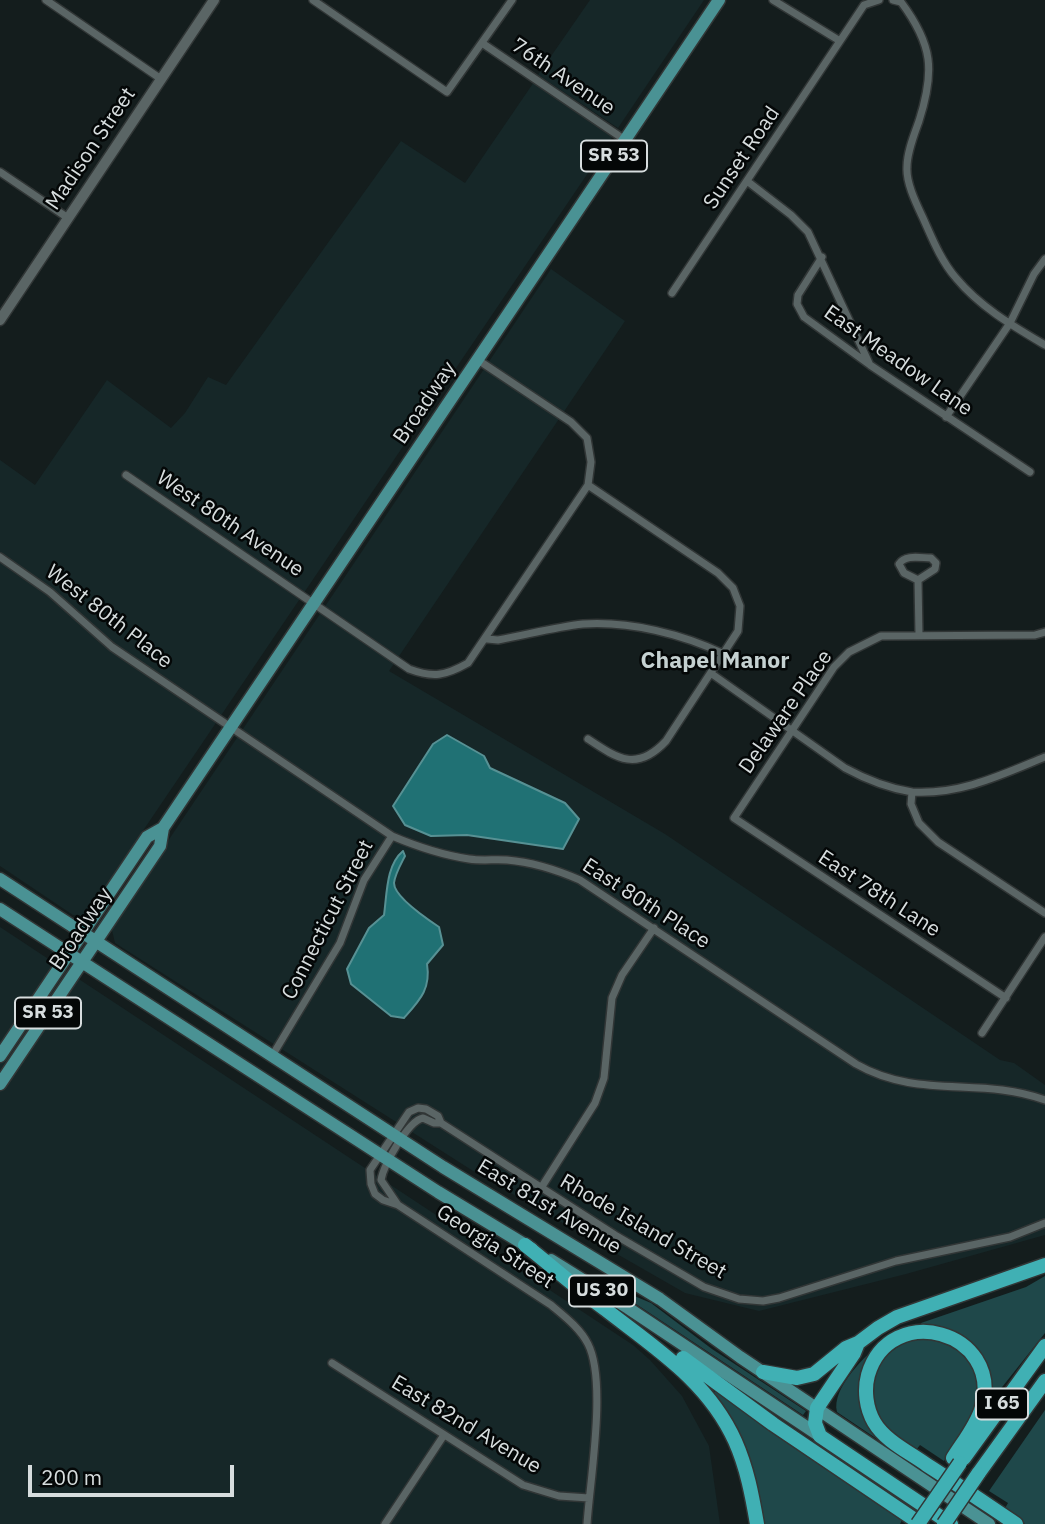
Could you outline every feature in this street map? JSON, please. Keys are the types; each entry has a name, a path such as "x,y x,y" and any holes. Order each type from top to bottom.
{"highway":[{"path":"525,1245 678,1364 708,1395 735,1440 751,1490 757,1524"},
{"path":"763,1372 790,1378 809,1376 822,1369 846,1348 897,1317 1045,1265"},
{"path":"625,1323 653,1337 753,1410 919,1524"},
{"path":"957,1460 979,1415 984,1391 982,1372 969,1350 953,1338 925,1331 898,1338 883,1349 869,1373 866,1392 874,1423 887,1437 1016,1524"},
{"path":"820,1436 815,1423 817,1408 858,1343"},
{"name":"I 65","path":"919,1524 940,1493 957,1460 1045,1346"},
{"name":"I 65","path":"944,1524 1045,1381"},
{"name":"East 81st Avenue","path":"820,1436 951,1524"},
{"path":"951,1524 962,1496"}],"main road":[{"name":"Broadway","path":"0,1084 160,846 163,828 719,0"},
{"name":"Broadway","path":"0,1056 147,837 163,828"},
{"name":"US 30","path":"0,879 82,932"},
{"name":"US 30","path":"0,909 68,953"},
{"name":"East 81st Avenue","path":"82,932 496,1200 660,1299 763,1372 989,1524"},
{"name":"East 81st Avenue","path":"68,953 385,1157 617,1300 820,1436"}],"street":[{"name":"Madison Street","path":"0,320 214,0"},
{"path":"313,0 447,92 512,0"},
{"path":"773,0 840,41"},
{"name":"Sunset Road","path":"672,293 864,5 879,0"},
{"path":"893,0 901,2 914,19 928,50 929,89 906,169 914,199 936,248 955,278 989,309 1045,345"},
{"path":"51,1 161,79"},
{"name":"76th Avenue","path":"482,43 625,140"},
{"path":"0,172 68,218"},
{"path":"747,181 791,215 808,232 822,257 870,365"},
{"name":"East Meadow Lane","path":"822,257 797,295 797,304 804,317 870,365 1030,472"},
{"path":"946,417 1010,324 1034,274 1045,259"},
{"path":"314,603 408,669 427,676 451,673 468,663 486,639 588,485 591,462 587,438 571,422 478,360"},
{"name":"West 80th Avenue","path":"126,475 314,603"},
{"path":"588,485 718,573 733,588 740,606 738,631 712,674 657,751 646,758 624,760 588,739"},
{"name":"West 80th Place","path":"0,557 50,592 112,647 231,728"},
{"path":"906,557 931,558 936,563 935,569 918,580 901,569 899,564 906,557"},
{"path":"918,580 919,635"},
{"path":"486,639 498,640 582,624 609,624 640,627 701,643 724,654"},
{"name":"Delaware Place","path":"734,818 834,667 849,652 881,636 1035,635 1045,632"},
{"path":"712,674 845,768 890,789 935,793 974,785 1045,757"},
{"name":"East 80th Place","path":"231,728 392,836 450,856 474,860 509,860 561,872 587,883 856,1064 874,1073 916,1085 996,1088 1045,1100"},
{"path":"912,792 911,804 919,823 938,842 1045,913"},
{"name":"East 78th Lane","path":"734,818 1006,998"},
{"name":"Connecticut Street","path":"272,1056 340,943 364,880 392,836"},
{"path":"541,1188 595,1103 604,1078 612,998 622,975 654,928"},
{"path":"982,1032 1045,937"},
{"name":"Rhode Island Street","path":"385,1157 397,1137 417,1119 441,1123 615,1235 705,1287 731,1297 754,1300 779,1298 896,1261 1010,1237 1045,1223"},
{"name":"Georgia Street","path":"385,1157 370,1170 373,1190 383,1200 398,1205 551,1305 572,1323 589,1345 597,1391 587,1524"},
{"name":"Georgia Street","path":"385,1157 381,1180 398,1205"},
{"name":"East 82nd Avenue","path":"332,1363 523,1485 559,1496 589,1498"},
{"path":"385,1524 444,1435"}],"shaded area":[{"path":"590,0 704,0 618,128 538,75"},
{"path":"534,82 613,136 88,912 80,916 73,915 0,866 0,460 35,485 107,380 171,428 185,413 208,377 226,385 401,141 465,183"},
{"path":"551,269 625,321 389,671 665,834 1000,1060 1014,1063 1045,1085 1045,1235 759,1311 685,1293 481,1176 115,943 111,926"},
{"path":"447,735 484,756 490,768 565,803 579,819 563,849 467,835 431,836 405,825 393,806 433,744"},
{"path":"403,851 405,856 396,876 395,889 412,907 439,927 443,945 427,964 428,973 423,994 404,1018 391,1016 351,984 347,969 369,928 384,915 390,872"},
{"path":"0,927 633,1345 682,1396 709,1446 720,1524 0,1524"},
{"path":"1045,1276 1045,1333 991,1401 989,1382 944,1330 931,1326 922,1327 921,1323 1026,1287"},
{"path":"606,1284 651,1303 712,1349 806,1411 803,1415"},
{"path":"921,1337 950,1345 961,1352 976,1373 979,1386 973,1416 944,1461 920,1445 916,1450 889,1431 874,1409 871,1395 876,1370 884,1359 895,1349"},
{"path":"883,1341 863,1403 926,1472 837,1412 839,1393 844,1383 859,1363"},
{"path":"736,1390 905,1503 903,1506 767,1414"},
{"path":"716,1391 765,1428 902,1520 900,1524 761,1524 712,1394"},
{"path":"1045,1410 1045,1524 1025,1524 1004,1510 1008,1503 989,1491"}],"district":[{"name":"Chapel Manor","path":"715,661"}]}
